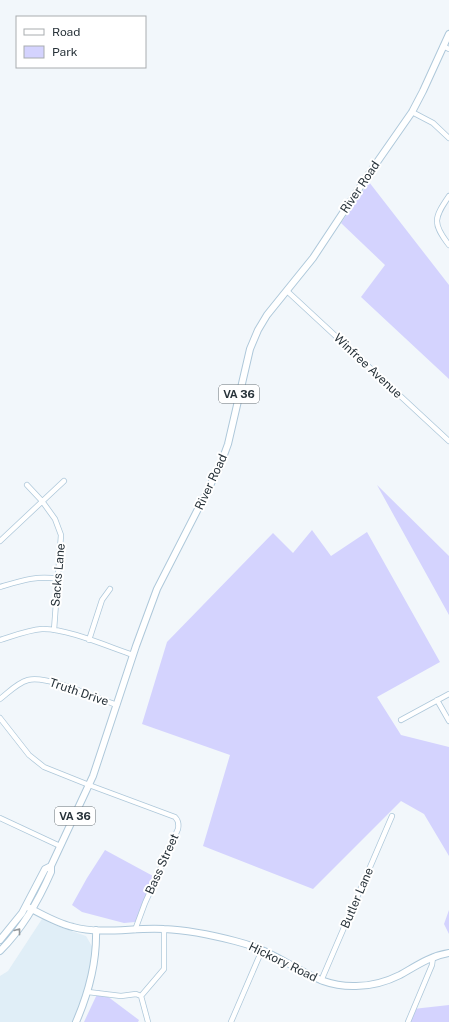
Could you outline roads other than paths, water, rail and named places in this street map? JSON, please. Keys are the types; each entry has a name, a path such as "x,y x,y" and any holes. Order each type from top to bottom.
{"main road":[{"name":"River Road","path":"0,951 16,934 34,910 51,872 51,866 89,785 133,655 162,577 220,466 228,444 253,340 265,318 313,258 369,172 412,112 446,48 449,34"},
{"name":"River Road","path":"0,940 18,919 45,869 51,866"},
{"name":"Hickory Road","path":"26,906 52,920 81,929 164,929 218,937 243,943 262,950 321,981 351,986 373,984 398,975 418,963 449,952"},
{"path":"76,1022 88,992 96,960 96,930"}],"street":[{"path":"412,112 433,123 449,138"},
{"path":"449,196 438,213 437,220 440,234 449,245"},
{"name":"Winfree Avenue","path":"287,291 449,441"},
{"path":"0,541 64,481"},
{"name":"Sacks Lane","path":"27,485 56,519 60,529 61,541 54,630"},
{"path":"0,587 35,578 58,579"},
{"path":"89,640 102,600 110,589"},
{"path":"0,640 33,630 54,630 133,655"},
{"name":"Truth Drive","path":"0,699 24,681 40,679 60,684 117,705"},
{"path":"401,720 449,694"},
{"path":"437,700 449,721"},
{"path":"0,718 29,755 38,763 50,770 89,785"},
{"name":"Bass Street","path":"89,785 152,807 175,817 178,822 178,829 132,930"},
{"name":"Butler Lane","path":"321,981 392,816"},
{"path":"0,818 60,846"},
{"path":"141,996 164,969 164,929"},
{"path":"231,1022 262,950"},
{"path":"408,1022 432,965 433,957"},
{"path":"88,992 121,996 136,994 141,996"},
{"path":"141,996 148,1022"}]}
